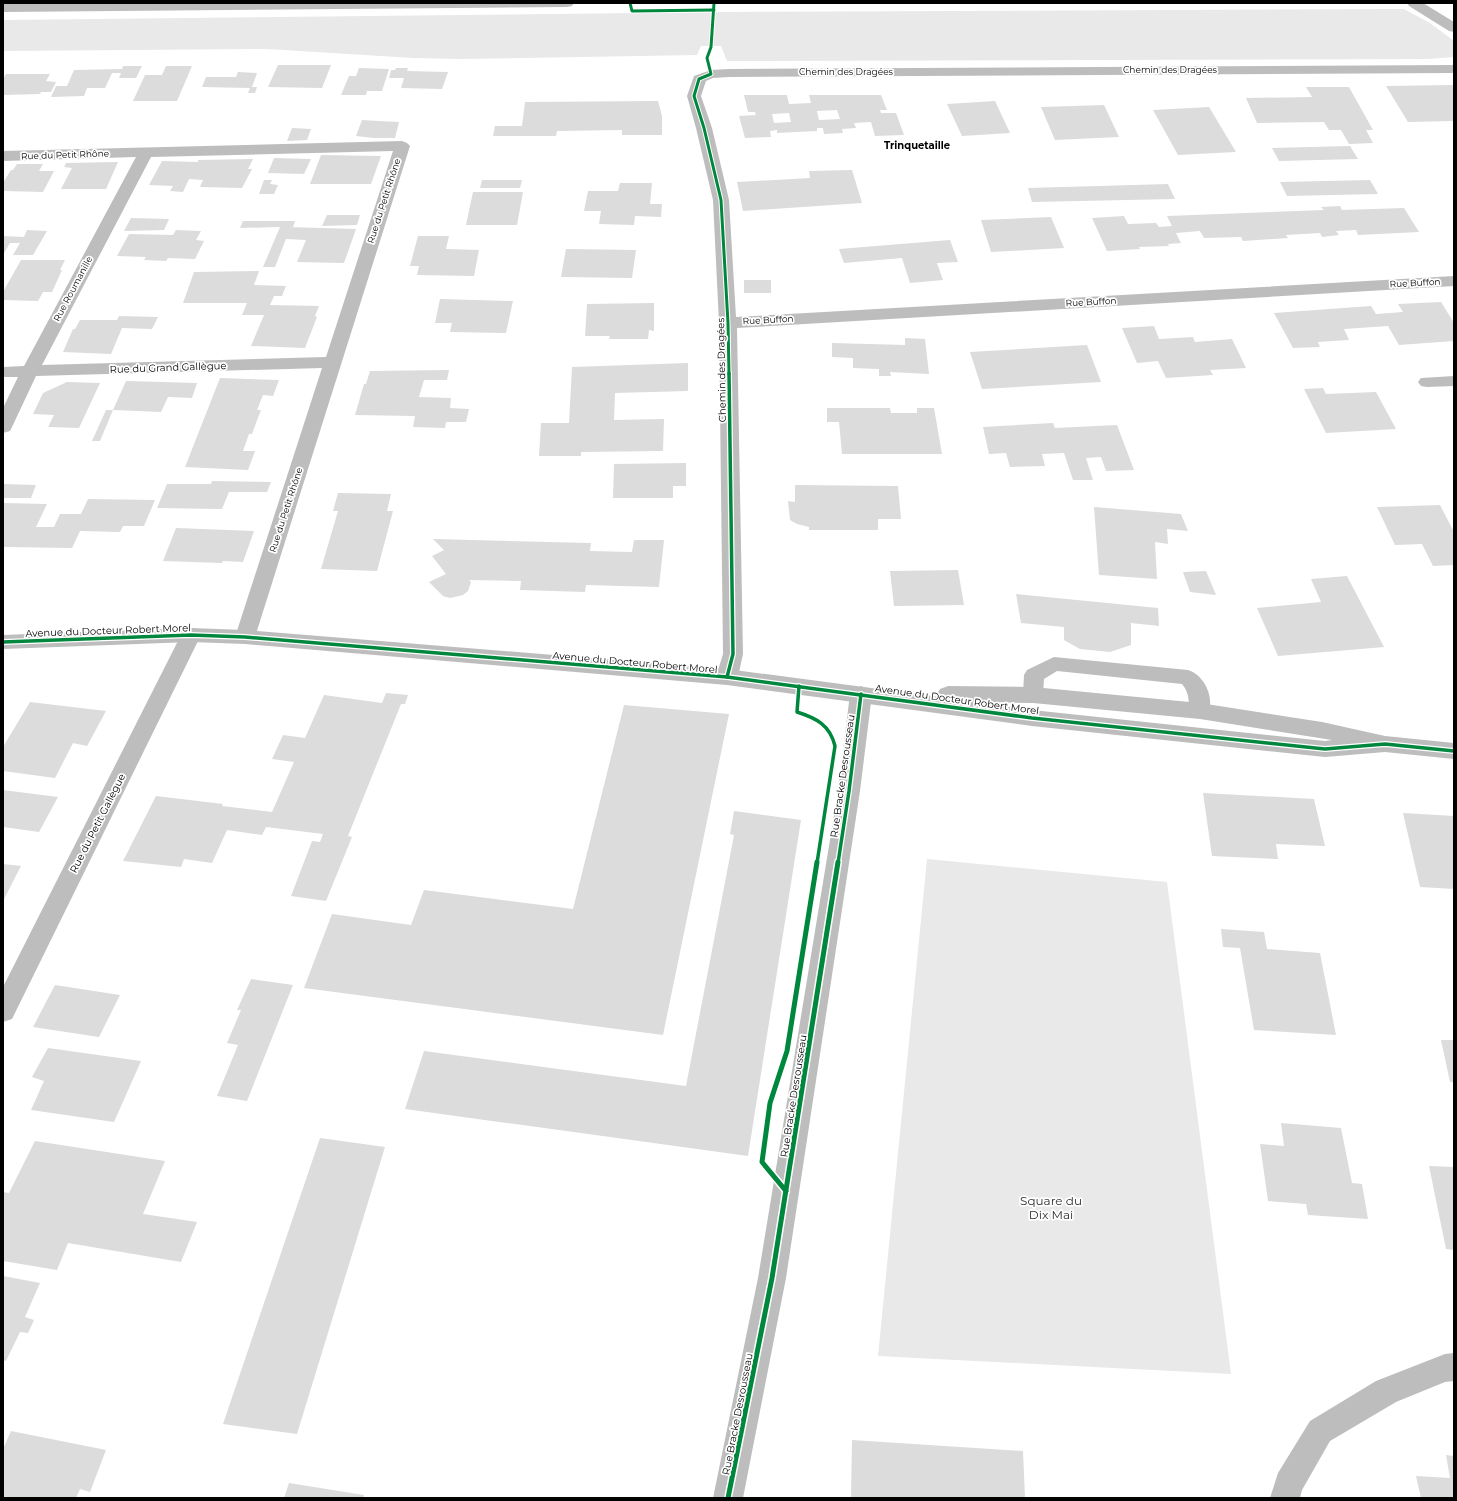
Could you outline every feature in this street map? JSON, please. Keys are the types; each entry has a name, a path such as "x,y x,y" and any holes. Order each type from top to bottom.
{"street":[{"path":"3,8 567,3"},
{"path":"1414,3 1454,28"},
{"name":"Chemin des Dragées","path":"727,677 733,654 728,322 721,200 704,128 694,96 699,79 711,74 1454,69"},
{"name":"Rue du Petit Rhône","path":"3,156 402,146 245,638"},
{"name":"Rue Roumanille","path":"3,428 30,371 146,152"},
{"name":"Rue Buffon","path":"728,322 1454,281"},
{"name":"Rue du Grand Gallègue","path":"3,372 333,362"},
{"path":"1427,382 1454,381"},
{"name":"Avenue du Docteur Robert Morel","path":"3,642 191,635 245,638 727,677 1032,718 1325,749 1385,744"},
{"name":"Rue du Petit Gallègue","path":"3,1012 191,635"},
{"name":"Avenue du Docteur Robert Morel","path":"861,694 1033,695 1200,710 1322,730 1385,744 1454,751"},
{"name":"Rue Bracke Desrousseau","path":"728,1498 772,1278 848,799 861,694"},
{"path":"1285,1498 1289,1484 1320,1431 1386,1391 1445,1368 1454,1367"}],"lane":[{"path":"1033,695 1034,675 1054,664 1188,677 1198,689 1200,710"}],"green space":[{"path":"1404,9 1430,23 1454,41 1454,57 1428,59 727,61 721,46 701,46 697,55 461,59 413,58 267,49 3,51 3,20 726,12"},
{"name":"Square du Dix Mai","path":"927,859 1167,882 1231,1374 878,1356"}],"building":[{"path":"278,65 331,65 322,88 268,87"},
{"path":"123,66 142,66 136,78 119,78 121,73 112,73 105,88 87,88 84,96 51,97 56,86 67,86 74,70 122,69"},
{"path":"166,66 192,66 177,101 133,101 145,75 162,75"},
{"path":"359,68 389,69 382,91 367,91 366,95 341,95 349,76 356,76"},
{"path":"396,68 408,68 407,71 448,72 442,89 401,88 404,78 389,78 391,70 395,70"},
{"path":"238,72 257,73 252,87 257,87 255,93 248,93 250,88 202,87 206,77 236,77"},
{"path":"6,74 50,74 46,81 56,82 51,92 41,92 40,94 3,95 3,79"},
{"path":"1454,85 1454,121 1408,122 1386,86"},
{"path":"1306,87 1349,87 1373,130 1366,130 1373,143 1349,144 1341,130 1329,130 1324,122 1257,123 1246,98 1312,97"},
{"path":"744,95 787,95 789,104 811,103 809,95 881,95 887,110 880,110 881,113 896,113 904,135 875,136 871,122 854,123 856,128 842,129 843,133 824,134 823,128 817,128 817,131 777,133 777,130 770,131 771,137 745,138 739,116 756,115 755,112 748,112","holes":["837,110 840,119 819,120 817,111","789,113 791,122 774,123 772,114"]},
{"path":"658,101 662,116 662,135 622,135 622,130 557,131 556,136 493,136 495,126 522,126 525,102"},
{"path":"995,101 1010,133 962,136 947,104"},
{"path":"1104,105 1119,137 1055,140 1041,107"},
{"path":"1209,107 1236,152 1178,155 1153,110"},
{"path":"362,120 399,122 395,138 356,136"},
{"path":"292,128 311,129 307,140 287,141"},
{"path":"1350,146 1358,159 1279,161 1272,148"},
{"path":"321,155 381,156 371,184 310,184"},
{"path":"274,158 311,159 304,174 268,173"},
{"path":"253,159 248,169 252,169 242,188 200,187 203,180 189,179 183,192 170,191 173,186 149,185 162,161 198,162 198,160"},
{"path":"118,162 106,189 61,189 72,168 64,167 66,163"},
{"path":"17,164 43,164 39,171 54,171 43,192 3,191 3,183 11,170 13,170"},
{"path":"852,170 862,203 743,211 737,182 810,178 809,171"},
{"path":"264,180 272,180 270,184 278,185 274,194 259,194"},
{"path":"482,180 522,180 520,188 480,188"},
{"path":"1370,180 1378,194 1287,196 1280,182"},
{"path":"620,183 652,183 650,204 662,204 661,217 635,216 634,225 599,224 601,211 584,211 588,191 618,191"},
{"path":"1168,184 1175,199 1032,202 1028,188"},
{"path":"473,192 523,192 517,225 466,225"},
{"path":"1340,206 1342,210 1404,208 1419,232 1358,235 1356,230 1336,231 1339,235 1322,237 1320,233 1286,235 1288,238 1243,241 1241,237 1204,238 1200,231 1176,233 1181,243 1168,244 1169,246 1139,247 1140,249 1107,251 1092,218 1124,216 1128,224 1156,223 1159,227 1172,226 1167,216 1324,210 1321,207"},
{"path":"327,215 360,215 357,225 322,226"},
{"path":"1051,217 1064,248 991,252 981,220"},
{"path":"131,218 169,219 164,230 124,231"},
{"path":"243,221 295,221 293,227 287,227 356,229 344,263 297,262 306,240 286,239 275,267 263,267 280,227 240,228"},
{"path":"27,230 47,231 33,255 13,255 20,243 10,243 3,255 3,236 24,237"},
{"path":"176,230 201,231 196,240 204,241 195,259 168,258 166,261 144,260 146,257 117,256 129,234 173,235"},
{"path":"418,236 449,236 446,249 479,250 474,276 417,275 419,266 410,266"},
{"path":"950,240 958,262 937,263 943,280 910,283 902,258 844,263 839,249"},
{"path":"566,249 636,250 632,278 561,277"},
{"path":"21,260 65,260 52,292 43,292 38,301 3,300 3,292"},
{"path":"259,271 254,285 286,286 282,296 274,296 270,305 319,306 315,316 317,317 305,348 251,346 264,315 242,315 247,303 183,303 194,272"},
{"path":"744,280 771,280 771,293 744,293"},
{"path":"440,299 513,301 506,333 450,332 452,323 435,323"},
{"path":"1441,302 1454,323 1454,341 1399,345 1388,326 1344,329 1349,340 1318,342 1320,347 1293,348 1274,313 1371,306 1376,314 1403,312 1398,304"},
{"path":"654,303 654,331 649,330 648,339 609,339 610,336 585,336 587,304"},
{"path":"119,316 158,317 152,329 122,328 111,354 63,352 73,329 75,329 80,320 117,320"},
{"path":"1154,326 1159,339 1193,337 1195,342 1232,339 1246,368 1210,370 1213,375 1166,378 1158,361 1137,363 1122,328"},
{"path":"905,338 925,339 929,374 890,372 891,376 879,376 879,369 853,368 853,358 832,357 832,343 905,345"},
{"path":"1087,345 1101,382 982,389 970,352"},
{"path":"688,363 688,391 615,393 614,420 664,419 663,451 581,452 581,456 539,456 541,423 569,423 572,367"},
{"path":"449,370 447,380 424,380 419,397 451,398 450,408 469,409 466,422 446,422 445,428 413,427 415,416 355,415 364,384 366,384 370,371"},
{"path":"220,378 279,380 273,396 263,395 257,410 261,410 252,434 249,434 243,451 255,451 248,470 185,467"},
{"path":"126,381 197,383 192,398 168,397 161,412 113,410"},
{"path":"67,382 100,383 79,428 48,427 54,415 33,414 43,393"},
{"path":"1323,388 1326,394 1376,392 1396,429 1326,433 1304,389"},
{"path":"827,408 890,408 891,413 917,413 917,408 934,408 942,454 842,454 839,422 827,422"},
{"path":"106,410 113,410 100,441 92,441"},
{"path":"1053,423 1055,428 1117,425 1134,470 1106,471 1101,457 1086,458 1093,480 1073,480 1064,453 1042,454 1045,466 1010,467 1006,453 989,454 983,427"},
{"path":"686,463 686,486 673,486 673,498 613,498 614,464"},
{"path":"212,481 271,482 267,492 229,492 222,509 157,508 167,484 211,484"},
{"path":"3,484 36,485 31,498 3,498"},
{"path":"795,485 898,486 901,519 878,519 878,530 809,530 809,527 797,524 790,520 788,501 795,502"},
{"path":"338,493 391,494 387,511 393,511 377,571 321,569 338,511 333,511"},
{"path":"88,499 155,500 144,526 123,526 120,532 80,531 72,548 3,547 3,503 47,504 36,527 54,527 60,514 81,514"},
{"path":"1440,505 1454,532 1454,565 1433,566 1422,544 1395,545 1377,507"},
{"path":"1094,507 1181,514 1188,531 1167,529 1168,544 1155,542 1157,579 1099,575"},
{"path":"176,528 254,531 243,562 223,561 222,563 163,561"},
{"path":"433,539 591,543 590,551 632,552 634,540 664,540 659,587 586,585 585,592 520,590 521,581 469,580 471,582 468,591 463,595 450,598 443,596 429,582 446,574 432,556 444,550"},
{"path":"958,570 964,605 894,606 890,571"},
{"path":"1206,571 1216,595 1190,592 1183,572"},
{"path":"1347,576 1384,647 1278,656 1257,608 1321,602 1311,579"},
{"path":"1016,594 1158,608 1159,626 1131,623 1131,645 1110,652 1080,649 1064,640 1064,627 1021,623"},
{"path":"386,693 408,695 405,704 401,704 348,836 352,837 326,901 291,896 312,841 320,842 323,834 266,827 262,835 227,830 212,863 184,859 181,867 123,861 156,796 223,804 222,806 272,812 294,762 272,759 283,735 305,738 324,695 382,703"},
{"path":"30,702 106,711 87,746 73,743 55,778 3,771 3,747"},
{"path":"624,705 729,714 663,1035 304,988 332,914 411,925 424,890 573,909"},
{"path":"3,790 58,797 39,832 3,827"},
{"path":"1203,793 1314,799 1325,846 1276,844 1278,859 1212,856"},
{"path":"734,811 801,820 748,1156 405,1109 424,1051 686,1086 734,835 730,834"},
{"path":"1403,813 1454,816 1454,889 1420,887"},
{"path":"3,864 21,866 3,901"},
{"path":"1221,929 1264,932 1267,949 1320,953 1336,1035 1254,1030 1240,948 1223,947"},
{"path":"251,979 293,985 247,1101 217,1096 238,1045 227,1043 241,1010 237,1010"},
{"path":"55,985 120,995 99,1037 33,1027"},
{"path":"1441,1040 1454,1040 1454,1082 1450,1082"},
{"path":"48,1048 141,1061 114,1122 31,1110 44,1081 32,1077"},
{"path":"1281,1123 1341,1128 1352,1183 1362,1184 1368,1219 1308,1215 1306,1204 1268,1201 1260,1144 1284,1146"},
{"path":"320,1138 385,1147 297,1434 223,1424"},
{"path":"35,1141 165,1161 143,1214 197,1222 181,1262 68,1243 57,1270 3,1261 3,1192 9,1193"},
{"path":"1429,1166 1454,1167 1454,1250 1446,1249"},
{"path":"3,1276 40,1283 25,1317 34,1320 28,1333 20,1332 6,1361 3,1360"},
{"path":"11,1431 106,1450 90,1492 80,1489 76,1498 3,1498 3,1449"},
{"path":"852,1440 1023,1451 1025,1498 851,1498"},
{"path":"1446,1455 1454,1456 1454,1498 1421,1498 1416,1476 1450,1478"},
{"path":"289,1483 364,1495 363,1498 284,1498"}],"cycle path":[{"path":"630,3 632,11 714,10"},
{"path":"714,3 711,47 707,58 711,74 699,79 694,96 704,128 721,200 728,323 733,654 727,677"},
{"path":"3,642 191,635 245,637 727,677 1032,718 1325,749 1385,744 1454,751"},
{"path":"786,1191 762,1162 770,1103 787,1051 835,746 831,732 827,727 817,720 797,712 799,686"},
{"path":"728,1498 772,1278 849,791 861,694"}],"district":[{"name":"Trinquetaille","path":"917,145"}]}
